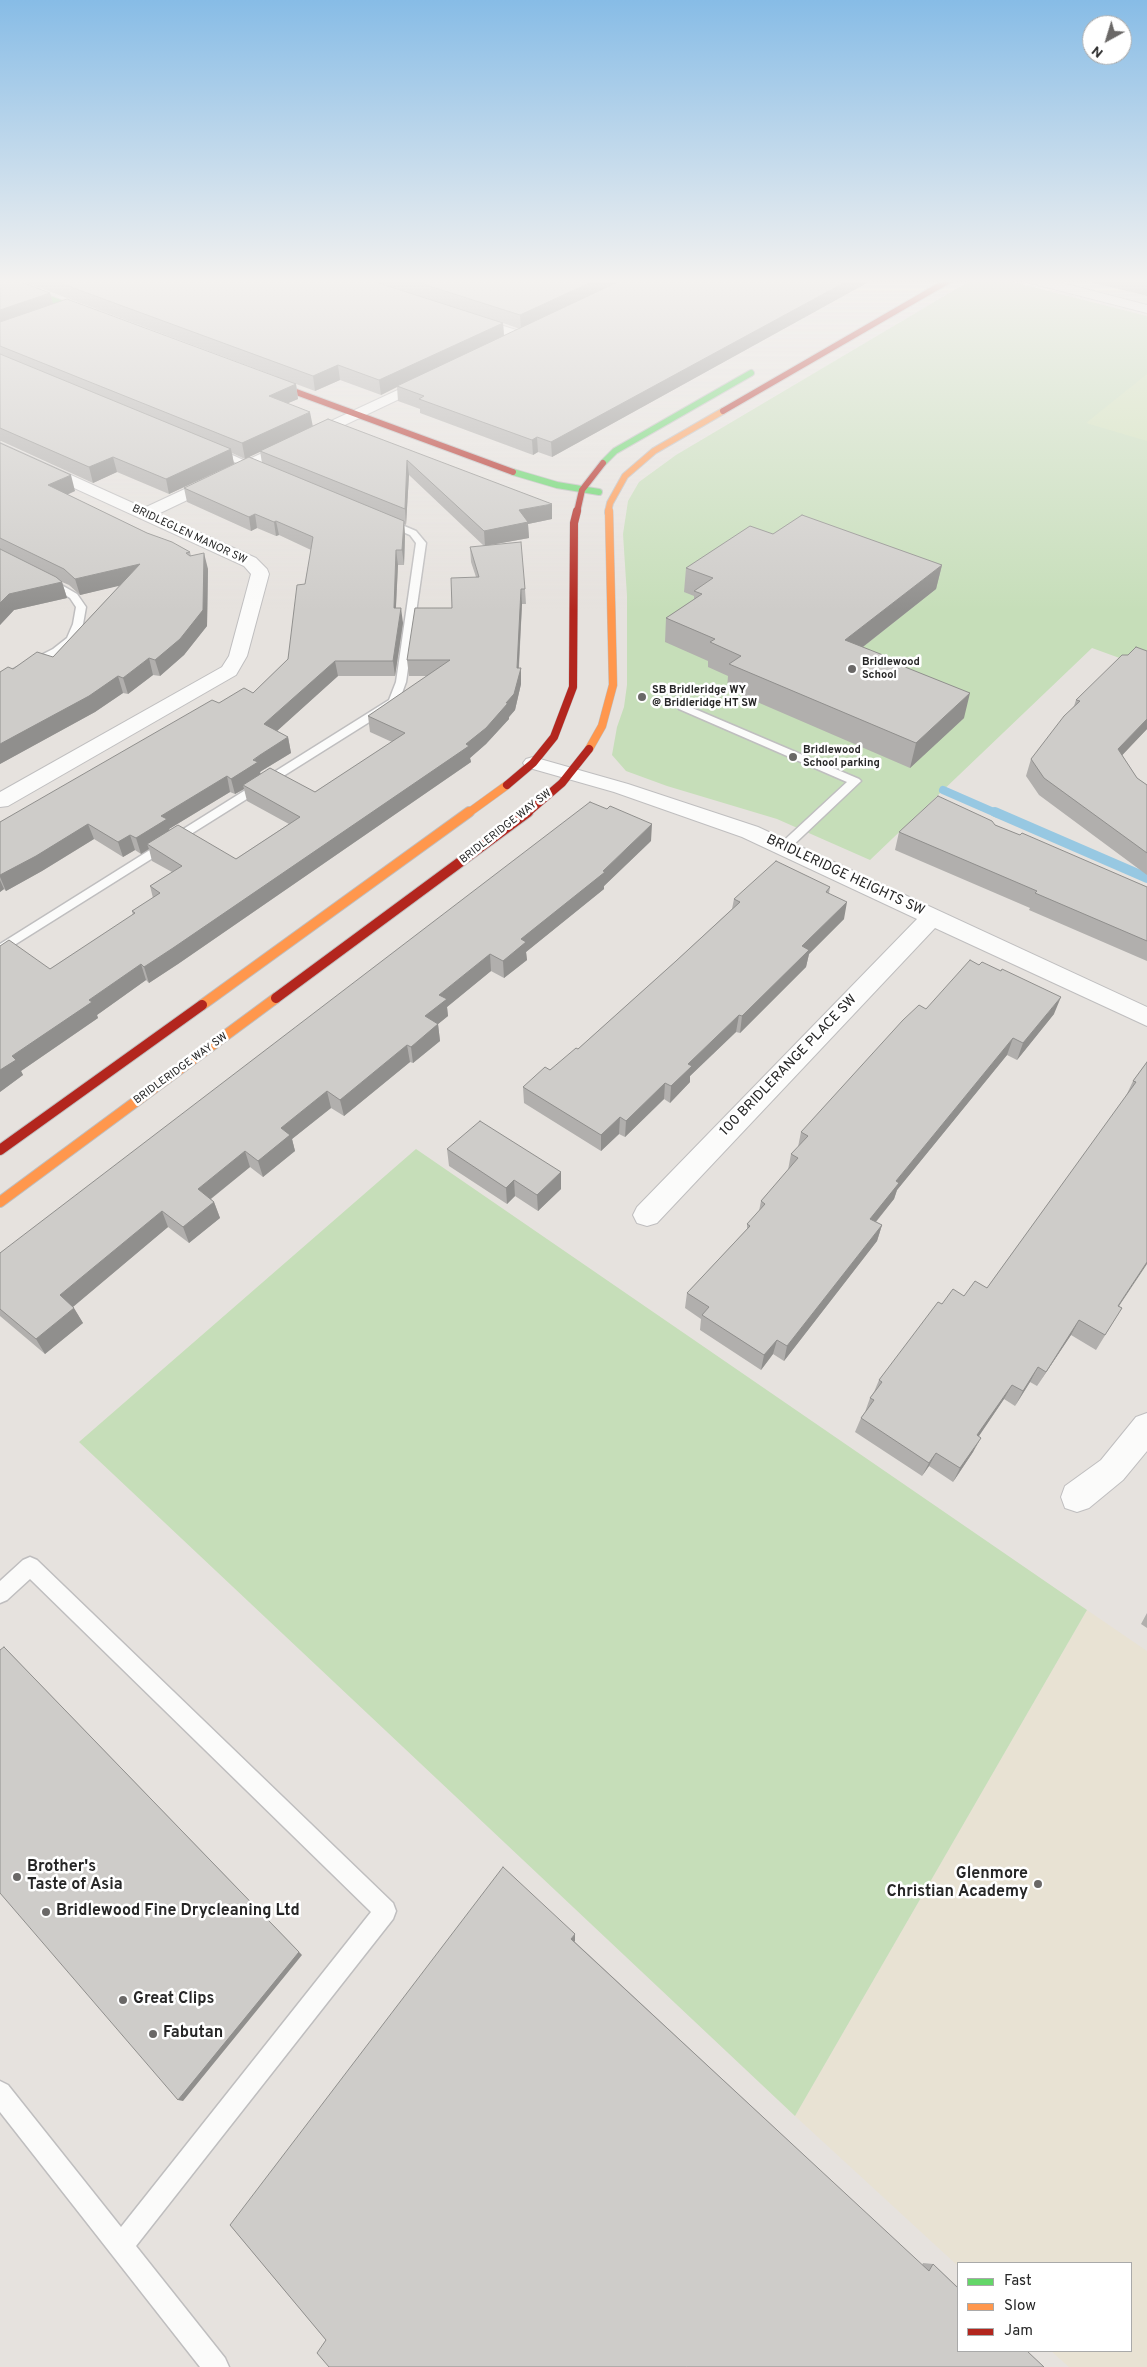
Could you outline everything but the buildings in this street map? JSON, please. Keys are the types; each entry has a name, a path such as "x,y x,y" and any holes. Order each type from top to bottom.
{"street":[{"path":"290,389 515,473 582,490 614,494"},
{"path":"144,514 409,389"},
{"path":"0,1150 496,795 533,762 554,737 573,687 574,523 582,490 596,469 615,451 722,389"},
{"name":"BRIDLERIDGE WAY SW","path":"0,1202 539,804 570,774 592,745 602,726 611,698 608,515 614,494 625,476 654,451 760,389"},
{"name":"BRIDLEGLEN MANOR SW","path":"0,448 250,562 258,569 260,580 238,656 229,671 0,801"},
{"name":"BRIDLERIDGE HEIGHTS SW","path":"533,762 621,788 750,832 1147,1017"},
{"name":"100 BRIDLERANGE PLACE SW","path":"647,1215 932,917"},
{"path":"272,955 306,976"},
{"path":"1077,1497 1112,1470 1147,1427"}],"lane":[{"path":"212,450 267,472"},
{"path":"0,950 394,702 401,682 421,543 413,533 376,518"},
{"path":"0,680 65,645 70,640 78,624 81,607 74,596 32,573"},
{"path":"683,706 855,781 783,848"},
{"path":"0,1594 30,1566 385,1912 120,2247"},
{"path":"0,2093 216,2367"}],"shaded area":[{"name":"Glenmore Christian Academy","path":"1087,1610 1147,1651 1147,2367 1069,2367 1052,2352 1132,2352 1132,2262 957,2262 957,2265 795,2116"}],"green space":[{"path":"787,389 1147,389 1147,668 1092,648 870,860 777,819 667,786 626,771 612,755 617,727 624,707 627,685 627,596 623,534 628,501 639,482 676,455"},
{"path":"1128,389 1147,389 1147,441 1086,423"},
{"path":"416,1149 1087,1610 795,2116 79,1442"}],"waterway":[{"path":"943,790 998,814"},
{"path":"995,812 1147,878"}],"traffic: fast":[{"path":"603,463 615,451 722,389"},
{"path":"513,472 557,485 599,492"}],"traffic: slow":[{"path":"589,749 602,726 613,685 608,515 610,503 625,476 654,451 723,411"},
{"path":"202,1005 507,785"},
{"path":"0,1202 276,998"}],"traffic: jam":[{"path":"289,389 513,472"},
{"path":"723,411 760,389"},
{"path":"507,785 533,763 554,737 573,687 574,523 582,490 603,463"},
{"path":"276,998 539,804 562,783 589,749"},
{"path":"0,1150 202,1005"}],"place":[{"name":"Bridlewood School","path":"852,669"},
{"name":"SB Bridleridge WY @ Bridleridge HT SW","path":"642,697"},
{"name":"Bridlewood School parking","path":"793,757"},
{"name":"Brother's Taste of Asia","path":"17,1877"},
{"name":"Glenmore Christian Academy","path":"1038,1884"},
{"name":"Bridlewood Fine Drycleaning Ltd","path":"46,1912"},
{"name":"Great Clips","path":"123,2000"},
{"name":"Fabutan","path":"153,2034"}]}
